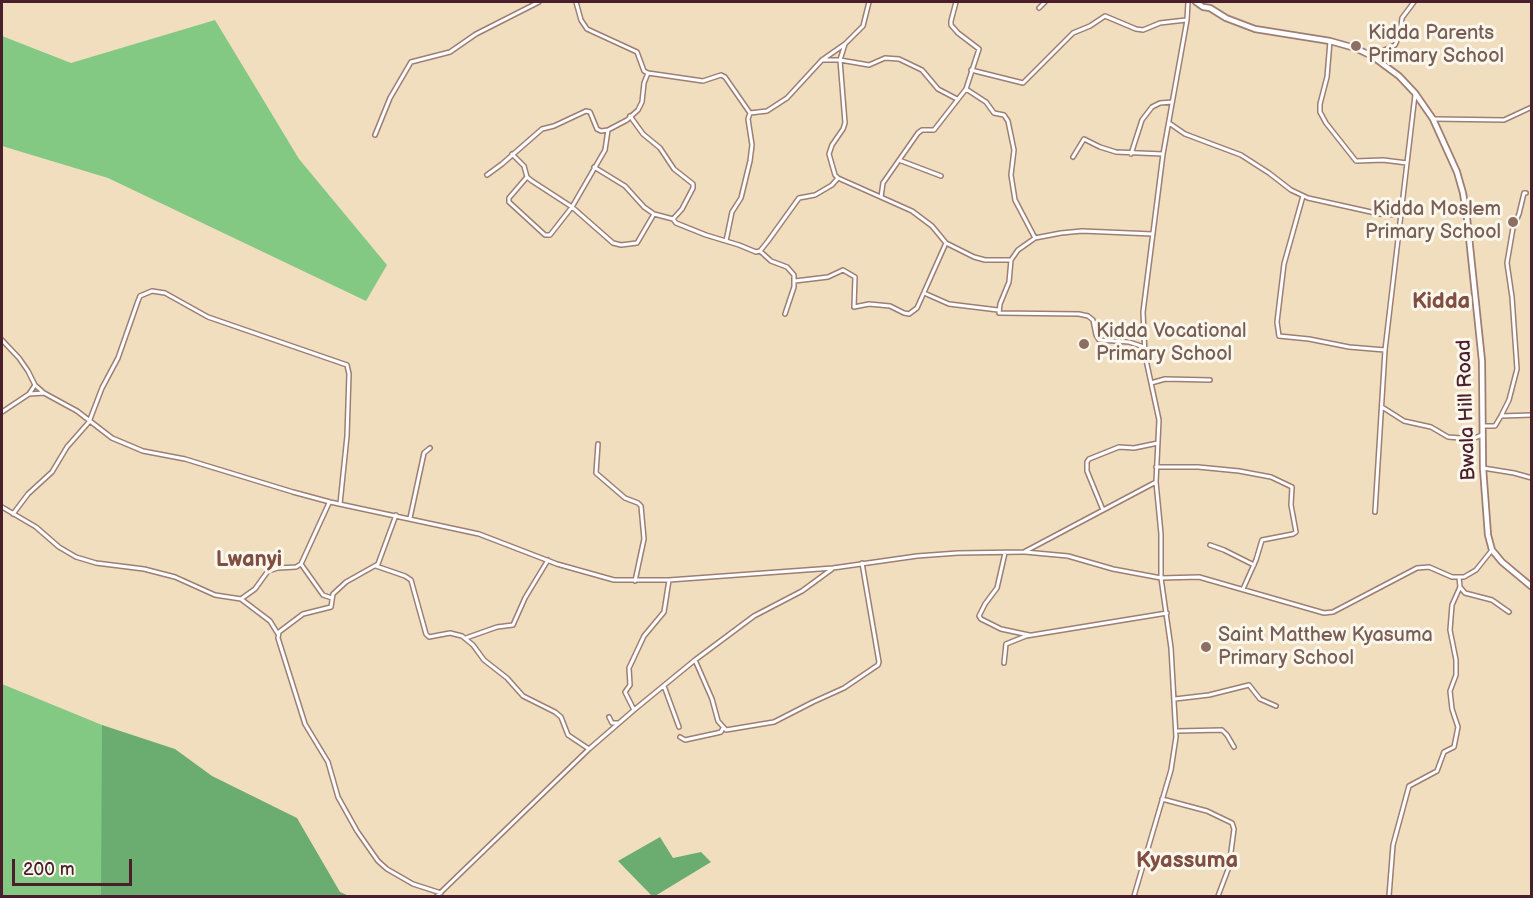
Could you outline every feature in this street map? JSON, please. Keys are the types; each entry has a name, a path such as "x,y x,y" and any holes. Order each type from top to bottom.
{"street":[{"path":"375,135 390,98 411,62 450,52 476,34 539,2"},
{"path":"576,2 581,20 587,29 637,52 644,71 703,81 721,75 750,113"},
{"path":"750,113 767,111 788,98 822,60 845,44 863,26 869,2"},
{"path":"881,197 882,183 918,133 922,130 934,130 966,89 979,49 951,25 956,2"},
{"path":"1039,8 1045,2"},
{"path":"1134,897 1171,770 1177,731 1167,613 1161,578 1161,534 1156,482 1159,420 1144,347 1143,312 1163,154 1187,20 1188,2"},
{"name":"Bwala Hill Road","path":"1196,2 1226,18 1256,29 1330,41 1355,48 1372,56 1399,76 1415,93 1433,119 1457,172 1463,194 1473,263 1482,361 1486,520 1492,550"},
{"path":"1372,56 1395,45 1400,34 1402,18 1414,2"},
{"path":"971,70 1023,83 1073,33 1105,16 1143,30 1160,23 1187,20"},
{"path":"1330,41 1327,77 1320,104 1320,112 1326,123 1356,161 1383,160 1407,163"},
{"path":"845,44 840,60 845,123 829,154 835,175 912,211 932,226 946,243 974,257 985,260 1011,260"},
{"path":"822,60 840,60 869,65 885,58 899,59 912,63 922,70 938,89 957,99"},
{"path":"487,175 542,129 586,111 590,112 597,129 608,130 638,110 648,73"},
{"path":"966,89 986,102 994,113 1007,118 1014,150 1011,175 1015,200 1035,238"},
{"path":"1375,512 1385,350 1415,93"},
{"path":"1131,154 1142,120 1152,107 1172,102"},
{"path":"1433,119 1504,120 1532,107"},
{"path":"726,242 732,212 741,198 750,161 752,145 748,119 750,113"},
{"path":"630,116 643,134 660,148 674,169 693,184 682,209 673,219"},
{"path":"1169,123 1185,134 1241,155 1303,196 1380,214 1401,215"},
{"path":"527,177 509,198 509,202 545,235 550,236 572,207 607,147 608,130"},
{"path":"1073,157 1084,139 1109,150 1131,154 1163,154"},
{"path":"512,154 524,166 527,177 572,207 613,243 621,245 637,243 654,214"},
{"path":"899,160 941,176"},
{"path":"594,167 624,186 654,214 673,219 676,223 726,242 756,252 760,251 771,261 790,270 795,281 785,314"},
{"path":"760,251 799,198 815,195 832,185 838,178"},
{"path":"1483,426 1495,426 1501,416 1509,400 1517,369 1507,263 1513,228 1524,193 1527,193"},
{"path":"1303,196 1284,264 1277,321 1280,338 1310,339 1385,350"},
{"path":"998,310 1009,282 1011,260 1018,250 1035,238 1082,231 1153,234"},
{"path":"795,281 828,277 843,270 855,277 854,307 869,304 890,306 906,314 917,308 946,243"},
{"path":"13,514 28,494 52,472 67,447 89,422 102,388 118,358 140,297 152,291 165,293 208,317 347,365 349,374 347,435 340,504"},
{"path":"924,293 949,304 998,310 999,312 1088,316 1094,320 1099,340 1129,342 1144,347"},
{"path":"2,340 24,364 35,385 44,393 77,411 112,438 143,451 185,459 330,502 479,534 548,560 614,579 669,580 833,568 958,552 1024,552 1068,556 1120,571 1161,578 1199,577 1324,613 1333,612 1417,568 1429,567 1452,577 1459,577 1476,570 1492,550 1502,562 1532,587"},
{"path":"1151,383 1165,379 1210,380"},
{"path":"2,412 29,394 35,385"},
{"path":"29,394 44,393"},
{"path":"1382,407 1404,421 1431,427 1448,437 1472,439 1484,434"},
{"path":"1501,416 1532,415"},
{"path":"1103,510 1087,471 1089,459 1119,447 1134,448 1158,443"},
{"path":"598,444 596,472 624,498 641,506 644,539 635,581"},
{"path":"410,518 424,453 430,448"},
{"path":"1156,467 1198,467 1239,471 1271,477 1290,485 1293,490 1290,497 1296,532 1262,540 1254,566 1243,589"},
{"path":"1483,468 1532,478"},
{"path":"1024,552 1156,482"},
{"path":"241,599 255,589 268,571 296,567 301,564 330,502"},
{"path":"2,507 36,527 59,547 76,557 96,563 144,569 175,578 222,597 241,599 270,621 278,635 305,724 328,762 338,797 357,831 378,861 387,869 413,884 441,893"},
{"path":"278,635 303,614 329,609 335,592 351,578 376,566 396,515"},
{"path":"1210,545 1254,566"},
{"path":"1005,553 997,588 985,604 980,616 981,619 1002,629 1032,635"},
{"path":"466,638 496,627 513,625 525,598 548,560"},
{"path":"695,660 712,699 718,721 726,730 774,722 844,688 878,665 879,662 862,563"},
{"path":"301,564 323,595 332,598"},
{"path":"376,566 411,580 426,634 429,637 450,633 466,638 484,660 507,678 523,696 561,717 568,735 589,749"},
{"path":"437,897 589,749 634,710 754,616 802,591 833,568"},
{"path":"1389,897 1393,845 1409,786 1437,771 1444,752 1454,747 1458,727 1452,709 1450,691 1456,675 1456,660 1450,630 1452,605 1460,587 1459,577"},
{"path":"634,710 625,692 630,685 629,668 644,636 664,612 669,580"},
{"path":"1460,587 1465,593 1492,600 1509,612"},
{"path":"1004,663 1006,644 1032,635 1167,613"},
{"path":"1175,699 1209,695 1249,684 1260,699 1276,706"},
{"path":"664,686 679,727"},
{"path":"609,717 612,723 620,722"},
{"path":"680,738 685,740 717,733 723,730 723,726"},
{"path":"1177,731 1222,730 1234,747"},
{"path":"1162,799 1207,812 1232,823 1234,829 1229,867 1218,897"}],"green space":[{"path":"215,20 299,159 387,265 366,301 108,178 2,146 2,36 71,63"},
{"path":"2,684 185,759 295,896 2,896"},
{"path":"102,725 175,749 212,776 297,818 340,892 349,896 101,896"},
{"path":"660,837 673,858 701,852 711,862 652,896 618,861"}],"place":[{"name":"Kidda Parents Primary School","path":"1356,46"},
{"name":"Kidda Moslem Primary School","path":"1513,222"},
{"name":"Kidda Vocational Primary School","path":"1084,344"},
{"name":"Saint Matthew Kyasuma Primary School","path":"1206,647"}],"district":[{"name":"Kidda","path":"1441,302"},
{"name":"Lwanyi","path":"249,560"},
{"name":"Kyassuma","path":"1187,861"}]}
